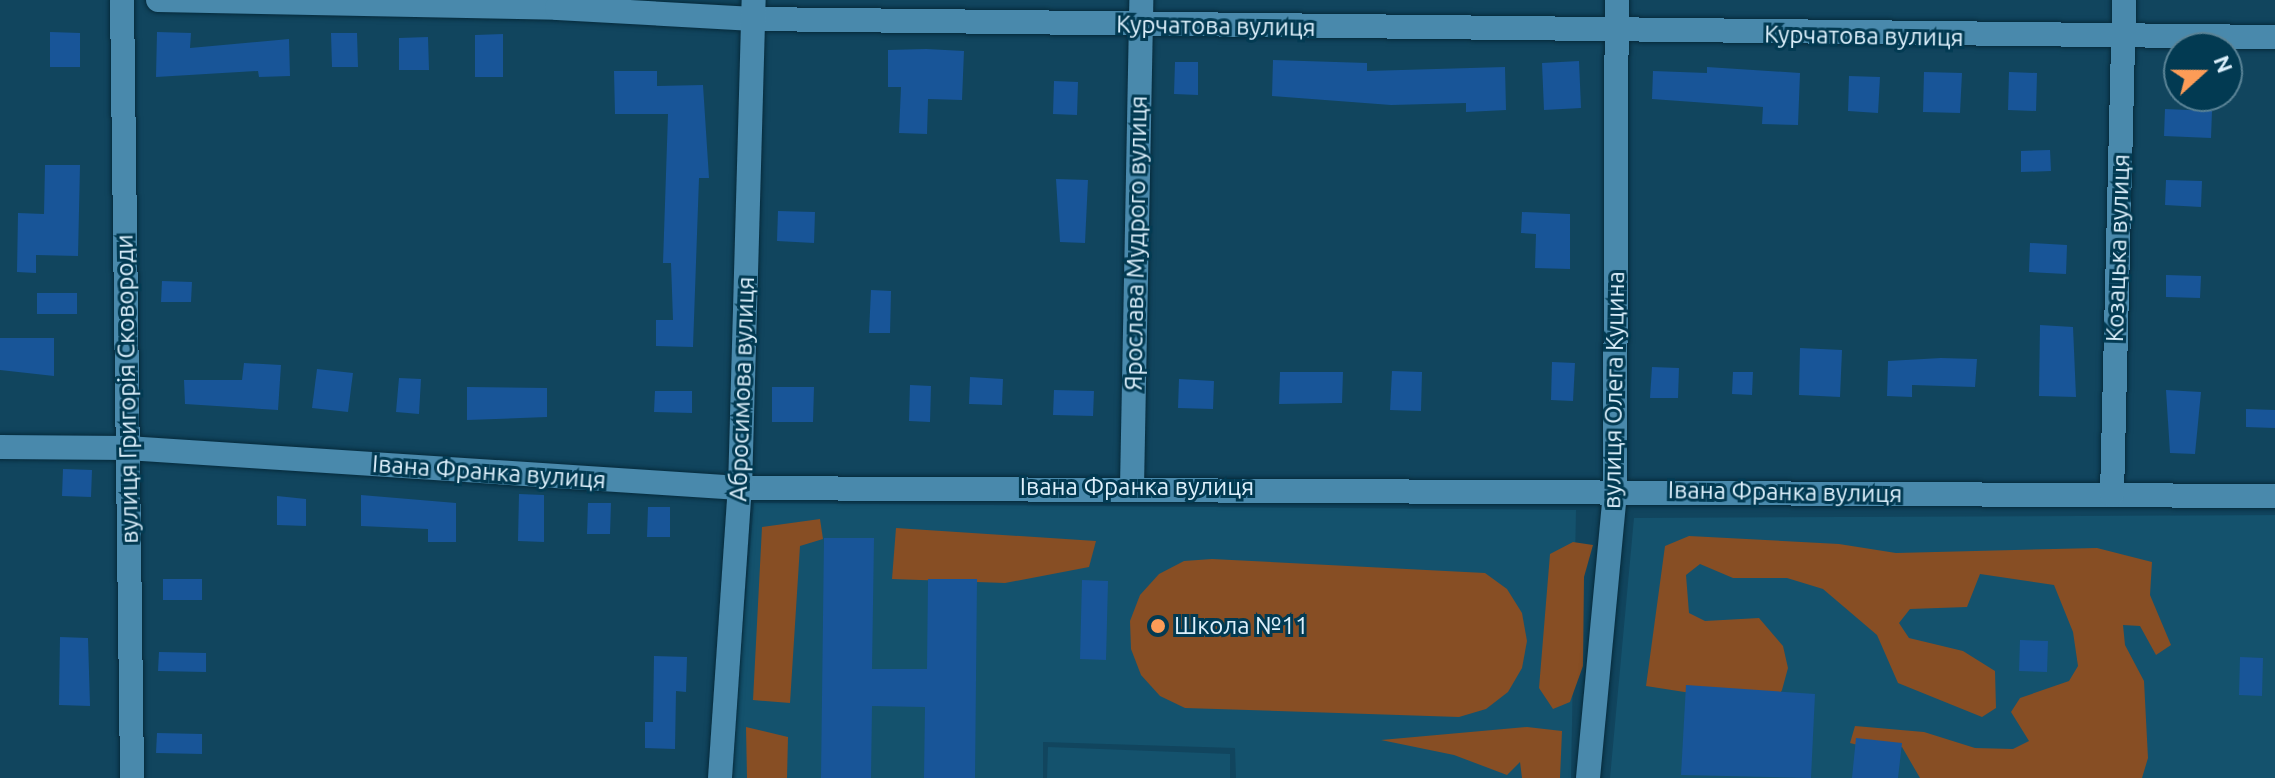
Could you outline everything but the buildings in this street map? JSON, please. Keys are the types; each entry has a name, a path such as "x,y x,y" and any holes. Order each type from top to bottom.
{"street":[{"name":"вулиця Григорія Сковороди","path":"122,0 132,778"},
{"name":"Курчатова вулиця","path":"158,0 754,9 1140,25 2124,39 2275,37"},
{"name":"Ярослава Мудрого вулиця","path":"1132,487 1141,0"},
{"name":"вулиця Олега Куцина","path":"1588,778 1615,491 1617,0"},
{"name":"Козацька вулиця","path":"2112,495 2124,0"},
{"name":"Абросимова вулиця","path":"720,778 740,488 754,9"},
{"name":"Івана Франка вулиця","path":"0,447 127,448 740,488 1132,487 2275,496"}],"shaded area":[{"name":"Школа №11","path":"754,503 1576,510 1571,778 1236,778 1235,748 1043,742 1043,778 730,778"},
{"path":"2275,515 2275,778 1610,778 1634,518"},
{"path":"820,519 823,539 800,546 790,703 753,700 762,527"},
{"path":"896,528 1096,541 1089,567 1005,583 892,579"},
{"path":"1689,536 1839,544 1896,553 2097,548 2152,562 2150,595 2171,645 2156,655 2140,626 2123,625 2125,645 2144,681 2148,758 2142,778 1920,778 1902,747 1885,752 1850,743 1855,726 1924,732 1975,748 2013,749 2029,741 2011,712 2020,698 2069,681 2078,666 2073,632 2054,585 1980,574 1967,607 1910,609 1899,623 1909,638 1963,651 1995,671 1996,708 1982,717 1898,683 1877,635 1823,589 1787,578 1733,578 1700,564 1686,575 1689,613 1705,621 1759,618 1783,646 1788,668 1782,690 1763,725 1710,696 1646,686 1665,546"},
{"path":"1573,542 1593,545 1584,577 1583,666 1570,702 1553,709 1539,688 1550,554"},
{"path":"1212,559 1485,573 1507,589 1522,613 1527,641 1522,668 1508,692 1486,709 1459,717 1185,708 1160,696 1141,675 1131,649 1130,621 1140,595 1159,574 1184,561"},
{"path":"746,727 788,737 787,778 747,778"},
{"path":"1527,727 1562,731 1560,778 1522,778 1520,762 1507,775 1454,755 1381,740"},
{"path":"1048,747 1230,754 1230,778 1047,778"}],"place":[{"name":"Школа №11","path":"1158,626"}]}
